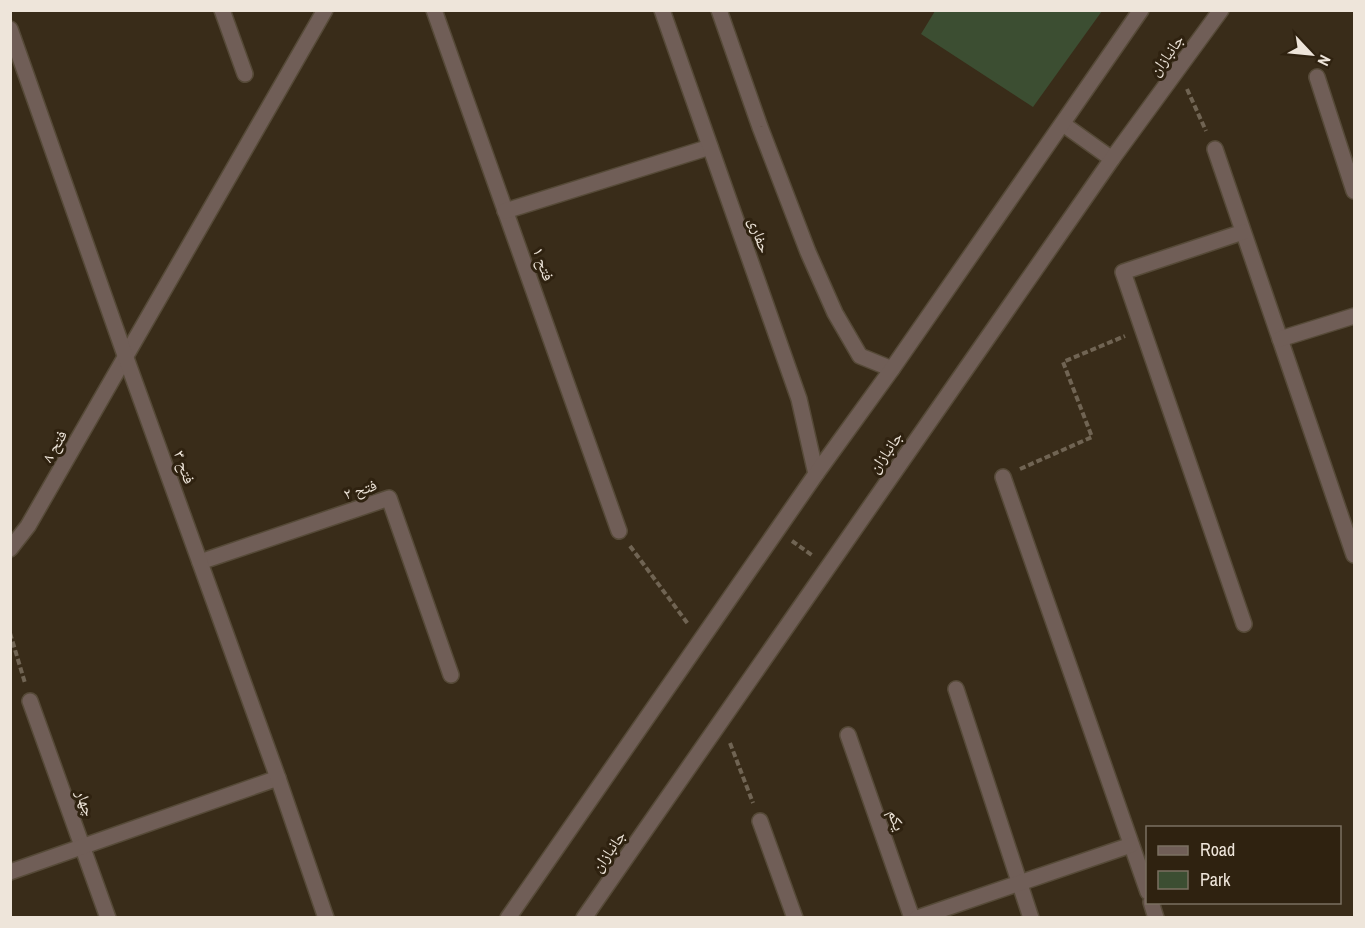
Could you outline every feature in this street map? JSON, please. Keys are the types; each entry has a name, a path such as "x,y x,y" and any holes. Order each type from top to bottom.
{"street":[{"path":"222,10 245,75"},
{"name":"فتح ۸","path":"10,549 28,526 325,10"},
{"name":"فتح ۱","path":"434,10 619,531"},
{"name":"حفاری","path":"662,10 799,399 816,474"},
{"path":"719,10 760,127 808,252 835,313 861,356 892,369"},
{"path":"508,918 1141,10"},
{"name":"جانبازان","path":"584,918 1112,159 1221,10"},
{"name":"فتح ۳","path":"10,28 326,918"},
{"path":"1317,77 1354,191"},
{"path":"1063,124 1112,159"},
{"path":"505,210 710,147"},
{"path":"1215,149 1354,555"},
{"path":"1243,232 1123,273 1244,624"},
{"path":"1280,339 1354,316"},
{"path":"1003,477 1146,886"},
{"name":"فتح ۲","path":"200,562 389,498 452,675"},
{"path":"956,689 1031,918"},
{"name":"چهار","path":"30,701 108,918"},
{"name":"یکم","path":"848,735 912,918"},
{"path":"10,872 278,778"},
{"path":"760,821 795,918"},
{"path":"917,918 1131,845"}],"path":[{"path":"1178,69 1215,149"},
{"path":"1003,477 1092,437 1063,362 1143,329"},
{"path":"777,530 828,567"},
{"path":"619,531 700,641"},
{"path":"10,633 30,701"},
{"path":"721,720 760,821"}],"green space":[{"path":"935,11 1102,11 1033,107 921,34"}]}
